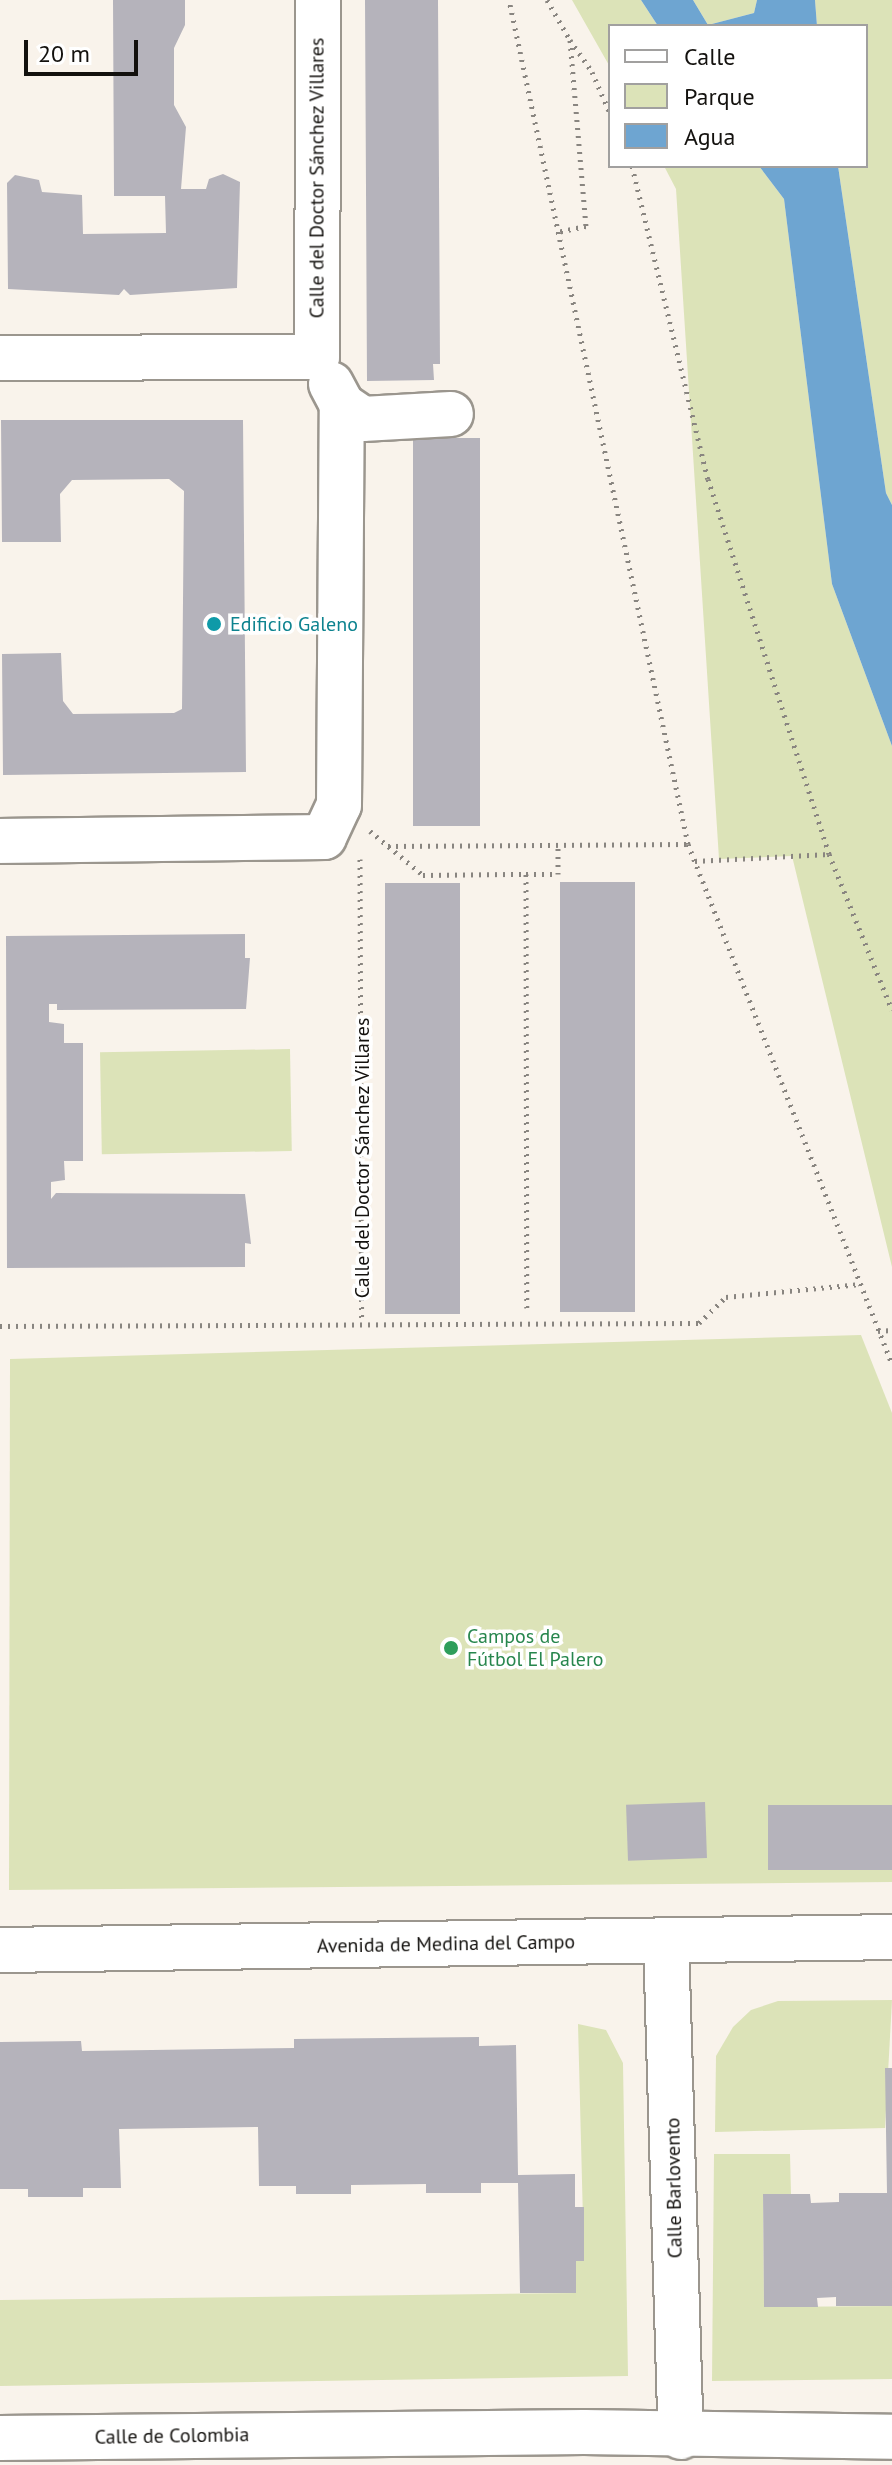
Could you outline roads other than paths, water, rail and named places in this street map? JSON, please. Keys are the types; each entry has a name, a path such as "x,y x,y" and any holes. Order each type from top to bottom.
{"street":[{"name":"Calle del Doctor Sánchez Villares","path":"0,841 324,837 339,805 342,405 317,357 318,0"},
{"path":"0,358 317,357"},
{"path":"342,405 363,419 451,414"},
{"name":"Avenida de Medina del Campo","path":"0,1950 892,1937"},
{"name":"Calle Barlovento","path":"666,1940 683,2456"},
{"name":"Calle de Colombia","path":"0,2438 338,2444 683,2456 787,2452 892,2437"},
{"path":"199,2465 216,2455 290,2451 338,2444"},
{"path":"647,2465 683,2456"}],"water":[{"path":"641,0 693,0 707,24 657,24"},
{"path":"757,0 815,0 817,24 712,24 754,13"},
{"path":"761,168 838,168 886,493 892,505 892,746 832,584 784,199"}],"place":[{"name":"Edificio Galeno","path":"214,624"},
{"name":"Campos de Fútbol El Palero","path":"451,1648"}]}
